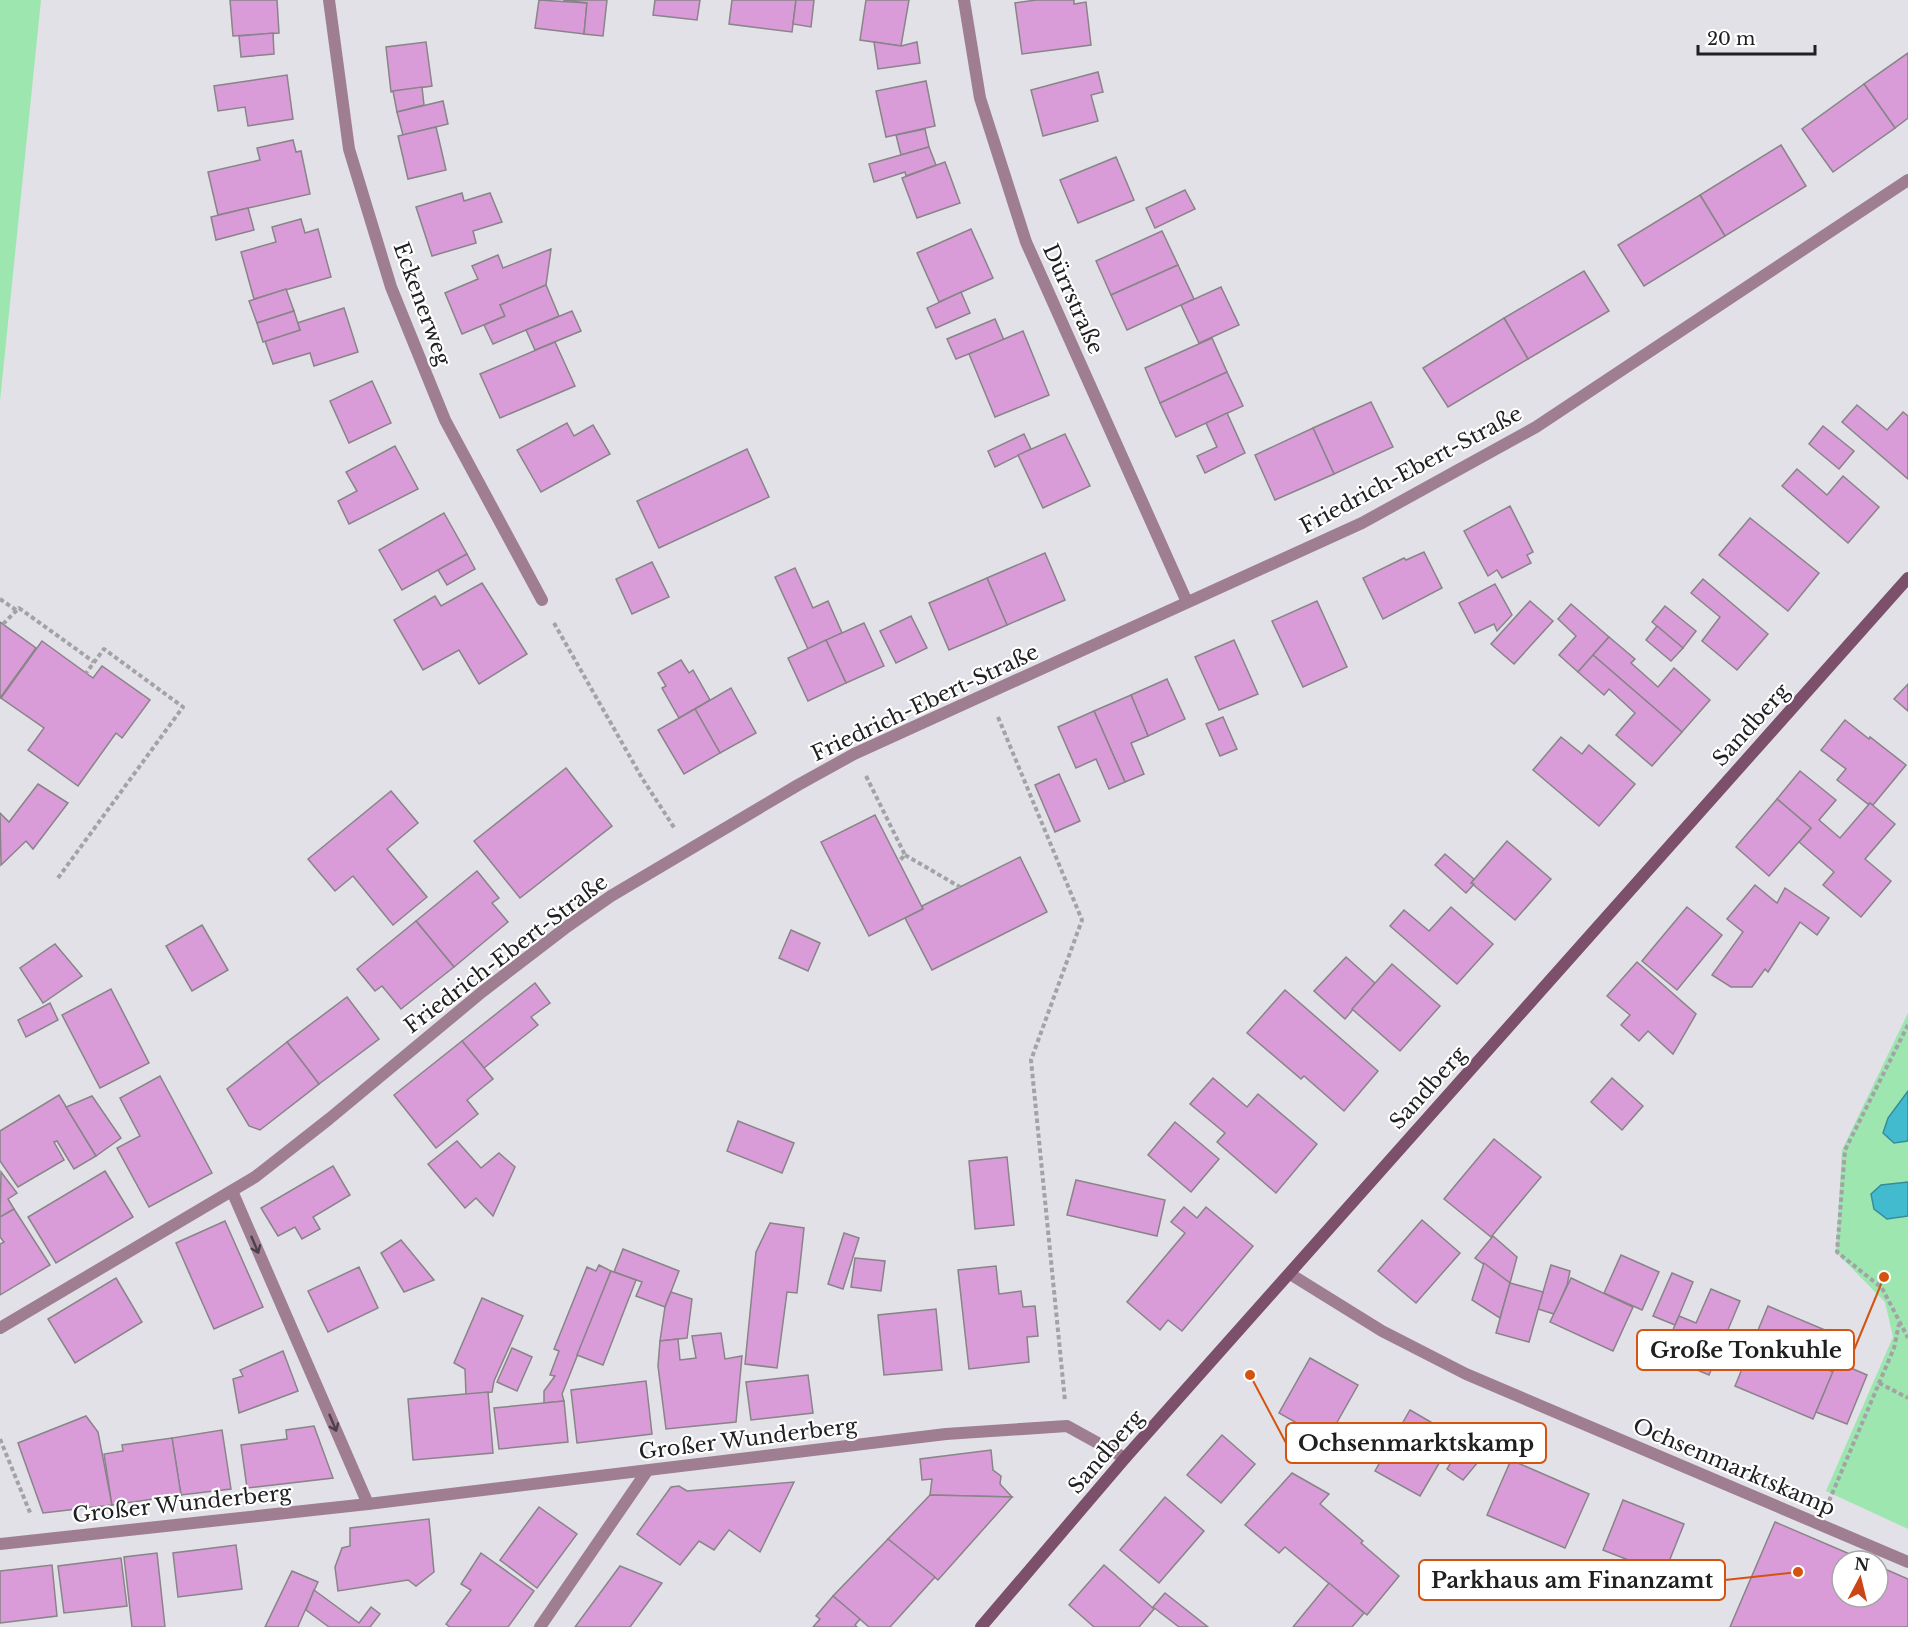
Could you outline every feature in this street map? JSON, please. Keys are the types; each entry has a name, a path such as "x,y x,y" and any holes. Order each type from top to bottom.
{"main road":[{"name":"Sandberg","path":"981,1627 1125,1458 1908,578"}],"street":[{"name":"Eckenerweg","path":"329,0 349,149 391,287 445,420 542,600"},
{"name":"Dürrstraße","path":"964,0 980,98 1026,242 1187,602"},
{"name":"Friedrich-Ebert-Straße","path":"0,1328 255,1177 482,992 568,926 611,896 688,849 854,754 1362,523 1536,427 1908,180"},
{"path":"232,1191 368,1504"},
{"name":"Ochsenmarktskamp","path":"1290,1274 1382,1331 1466,1374 1908,1562"},
{"path":"1068,1426 1125,1458"},
{"name":"Großer Wunderberg","path":"0,1544 368,1504 946,1434 1068,1426"},
{"path":"540,1627 647,1471"}],"path":[{"path":"0,599 16,610"},
{"path":"542,600 642,778 688,849"},
{"path":"3,624 19,608 94,662"},
{"path":"58,878 183,707 104,650 86,673"},
{"path":"988,694 1083,920 1031,1060 1068,1426"},
{"path":"854,754 905,855 960,887"},
{"path":"898,861 905,855"},
{"path":"1908,1025 1845,1150 1837,1252 1882,1288 1908,1338"},
{"path":"1819,1524 1894,1348 1899,1323"},
{"path":"1879,1383 1908,1398"},
{"path":"0,1439 40,1538"}],"green space":[{"path":"0,0 41,0 0,401"},
{"path":"1908,1013 1908,1091 1888,1118 1883,1133 1894,1143 1908,1141 1908,1182 1902,1183 1887,1218 1908,1216 1908,1529 1826,1491 1893,1337 1885,1302 1836,1252 1842,1150"}],"water":[{"path":"1908,1091 1908,1141 1894,1143 1883,1133 1888,1118"},
{"path":"1908,1182 1908,1216 1887,1219 1874,1209 1871,1194 1881,1185"}],"building":[{"path":"230,0 277,0 279,33 233,36"},
{"path":"539,0 587,3 584,34 535,28"},
{"path":"563,0 607,0 603,36 584,34 587,3"},
{"path":"655,0 700,0 697,20 653,15"},
{"path":"732,0 796,0 792,32 729,24"},
{"path":"796,0 814,0 811,27 793,24"},
{"path":"866,0 909,0 901,46 860,40"},
{"path":"1036,0 1074,0 1074,4 1086,2 1091,45 1022,54 1015,3"},
{"path":"273,33 274,54 241,57 239,36"},
{"path":"426,42 432,86 391,92 386,47"},
{"path":"874,42 901,46 917,42 920,63 878,69"},
{"path":"1908,53 1908,118 1895,128 1864,84"},
{"path":"1098,72 1103,92 1091,95 1098,121 1043,136 1031,90"},
{"path":"287,75 293,119 248,126 245,107 218,111 214,86"},
{"path":"926,81 935,126 886,137 876,91"},
{"path":"1864,84 1895,128 1833,172 1802,129"},
{"path":"422,87 424,105 397,112 393,91"},
{"path":"443,101 448,124 403,135 397,112"},
{"path":"436,127 446,170 408,179 398,136"},
{"path":"925,129 929,147 901,155 896,135"},
{"path":"293,140 296,152 301,151 310,194 218,215 208,172 260,160 257,148"},
{"path":"1781,145 1806,186 1725,236 1700,195"},
{"path":"929,147 936,165 906,176 905,172 874,182 869,164"},
{"path":"1116,157 1134,200 1078,223 1060,180"},
{"path":"945,162 960,203 917,218 902,178"},
{"path":"1185,190 1195,209 1155,228 1146,208"},
{"path":"462,193 464,201 490,193 502,222 473,231 476,243 432,256 416,207"},
{"path":"1700,195 1725,236 1644,286 1618,245"},
{"path":"248,208 254,230 216,240 211,217"},
{"path":"301,219 305,233 318,229 331,277 254,299 241,252 276,242 272,227"},
{"path":"971,229 993,278 939,302 917,253"},
{"path":"1162,231 1178,265 1111,295 1096,261"},
{"path":"551,249 546,285 500,305 505,316 462,334 445,293 478,279 472,266 498,255 503,268"},
{"path":"1178,265 1194,299 1127,330 1111,295"},
{"path":"1584,271 1609,311 1528,359 1504,318"},
{"path":"546,285 559,316 493,344 484,325 505,316 500,305"},
{"path":"1221,287 1239,325 1199,343 1181,305"},
{"path":"286,289 294,311 257,323 249,301"},
{"path":"961,292 970,313 936,328 927,308"},
{"path":"344,308 358,352 314,366 310,353 273,364 265,341 300,330 297,323"},
{"path":"294,311 300,330 263,342 257,323"},
{"path":"572,311 581,331 535,350 526,330"},
{"path":"1504,318 1528,359 1448,407 1423,368"},
{"path":"995,319 1004,340 956,359 947,339"},
{"path":"1023,331 1049,395 995,417 969,354"},
{"path":"1212,338 1227,372 1160,403 1145,368"},
{"path":"555,342 575,386 500,418 480,374"},
{"path":"1227,372 1243,406 1176,437 1160,403"},
{"path":"372,381 391,423 349,443 330,401"},
{"path":"1371,402 1393,447 1334,474 1313,428"},
{"path":"1857,405 1887,430 1903,412 1908,416 1908,479 1842,422"},
{"path":"1227,413 1245,453 1205,473 1197,456 1217,447 1206,423"},
{"path":"567,423 574,436 593,425 610,454 541,492 517,450"},
{"path":"1823,426 1854,451 1839,469 1809,444"},
{"path":"1313,428 1334,474 1275,500 1255,455"},
{"path":"1024,434 1031,449 995,467 988,451"},
{"path":"1065,434 1090,486 1043,508 1018,455"},
{"path":"395,446 418,489 349,524 338,501 357,491 346,472"},
{"path":"747,449 769,497 659,548 637,501"},
{"path":"1797,469 1827,495 1843,476 1879,507 1848,543 1782,486"},
{"path":"1510,506 1533,552 1527,555 1531,563 1502,578 1497,570 1488,576 1464,531"},
{"path":"444,513 467,554 402,590 379,550"},
{"path":"1750,518 1819,573 1788,611 1719,555"},
{"path":"1424,552 1442,588 1383,619 1363,578 1404,558 1406,560"},
{"path":"1045,553 1065,600 1007,625 987,578"},
{"path":"467,554 475,569 447,585 438,570"},
{"path":"652,562 669,597 632,614 616,579"},
{"path":"795,568 813,608 828,601 842,633 808,649 775,577"},
{"path":"987,578 1007,625 949,650 929,603"},
{"path":"1703,579 1768,634 1737,670 1702,641 1720,617 1691,593"},
{"path":"482,583 527,654 479,684 459,650 423,670 394,620 435,596 441,606"},
{"path":"1495,584 1512,615 1497,631 1494,624 1475,633 1459,603"},
{"path":"1317,601 1347,667 1303,687 1272,621"},
{"path":"1530,601 1553,621 1514,664 1491,644"},
{"path":"1571,604 1609,637 1578,672 1559,655 1576,636 1558,619"},
{"path":"1665,606 1696,631 1683,648 1652,622"},
{"path":"911,616 927,648 896,663 880,631"},
{"path":"0,622 36,648 0,698"},
{"path":"864,623 884,666 846,683 826,640"},
{"path":"1657,626 1683,648 1671,661 1646,640"},
{"path":"1609,637 1635,659 1631,663 1658,687 1674,668 1710,700 1682,732 1593,655"},
{"path":"826,640 846,683 808,701 788,658"},
{"path":"1234,640 1258,694 1219,710 1195,657"},
{"path":"42,641 93,678 102,666 150,700 122,738 116,733 78,786 28,750 44,728 1,698"},
{"path":"1593,655 1682,732 1652,766 1616,735 1635,713 1609,689 1604,695 1578,672"},
{"path":"681,660 689,673 693,670 710,700 679,718 662,688 666,686 658,673"},
{"path":"1167,679 1185,719 1148,736 1131,695"},
{"path":"1908,684 1908,711 1894,699"},
{"path":"731,688 756,733 720,753 695,709"},
{"path":"1131,695 1148,736 1131,743 1144,774 1125,782 1094,711"},
{"path":"695,709 720,753 684,774 658,730"},
{"path":"1094,711 1125,782 1109,789 1096,759 1076,768 1058,727"},
{"path":"1223,717 1237,749 1220,756 1206,724"},
{"path":"1845,720 1906,765 1873,805 1868,804 1837,780 1846,769 1821,750"},
{"path":"1561,737 1582,754 1589,745 1635,784 1599,826 1533,770"},
{"path":"566,768 612,826 520,898 474,841"},
{"path":"1800,771 1836,800 1819,820 1840,838 1870,803 1895,824 1865,859 1891,881 1861,917 1823,885 1834,872 1799,842 1811,828 1777,799"},
{"path":"1059,774 1080,821 1055,832 1035,785"},
{"path":"38,784 68,803 33,849 26,841 1,865 0,813 9,822"},
{"path":"391,791 418,823 387,849 427,897 393,925 353,876 335,891 308,859"},
{"path":"1777,799 1811,828 1769,876 1736,847"},
{"path":"875,815 923,909 869,936 821,842"},
{"path":"1507,841 1551,879 1515,920 1471,883"},
{"path":"1445,854 1474,879 1471,883 1474,884 1466,893 1435,865"},
{"path":"1020,857 1047,912 932,970 905,918 923,909 922,906"},
{"path":"477,871 499,898 492,903 508,922 454,967 416,921"},
{"path":"1755,885 1777,903 1785,888 1829,918 1817,935 1800,922 1768,972 1765,969 1752,987 1731,987 1712,975 1743,932 1727,919"},
{"path":"1451,907 1493,944 1457,984 1390,926 1404,910 1429,931"},
{"path":"1687,907 1722,935 1677,990 1642,961"},
{"path":"416,921 454,967 401,1009 382,986 375,991 357,969"},
{"path":"202,925 228,970 192,991 166,946"},
{"path":"791,930 820,943 808,971 779,958"},
{"path":"55,944 82,976 43,1003 20,968"},
{"path":"1346,957 1375,983 1345,1019 1314,991"},
{"path":"1637,962 1696,1014 1673,1054 1648,1031 1639,1041 1621,1025 1630,1015 1607,996"},
{"path":"1392,964 1440,1006 1400,1051 1352,1009"},
{"path":"535,983 550,1003 531,1017 538,1025 484,1068 462,1041"},
{"path":"111,989 149,1063 100,1088 62,1015"},
{"path":"1285,990 1378,1071 1344,1111 1304,1076 1301,1079 1247,1033"},
{"path":"347,997 379,1039 319,1084 287,1042"},
{"path":"50,1003 58,1020 26,1037 18,1020"},
{"path":"462,1041 493,1079 467,1100 478,1114 436,1148 394,1095"},
{"path":"287,1042 319,1084 260,1130 249,1126 227,1089"},
{"path":"160,1076 212,1173 149,1207 117,1148 140,1136 120,1098"},
{"path":"1213,1078 1247,1107 1258,1094 1317,1144 1276,1193 1217,1142 1225,1133 1190,1104"},
{"path":"1612,1078 1643,1106 1622,1130 1591,1102"},
{"path":"59,1095 96,1156 74,1169 57,1141 54,1142 64,1160 18,1187 0,1161 0,1131"},
{"path":"92,1096 121,1138 96,1156 66,1107"},
{"path":"738,1121 794,1143 782,1173 727,1151"},
{"path":"1175,1122 1219,1159 1191,1192 1148,1155"},
{"path":"1494,1139 1541,1177 1491,1237 1444,1199"},
{"path":"457,1141 481,1168 499,1153 515,1167 493,1216 476,1198 465,1208 428,1164"},
{"path":"1007,1157 1014,1225 975,1229 969,1161"},
{"path":"333,1166 350,1195 313,1217 320,1229 302,1239 295,1227 278,1236 261,1208"},
{"path":"105,1171 133,1217 56,1263 28,1217"},
{"path":"1,1172 17,1193 8,1199 14,1209 0,1217"},
{"path":"1076,1180 1165,1200 1157,1236 1067,1215"},
{"path":"1184,1207 1197,1218 1206,1207 1253,1246 1182,1331 1168,1320 1160,1330 1127,1302 1185,1233 1171,1222"},
{"path":"14,1209 50,1265 0,1295 0,1244 4,1242 0,1237 0,1217"},
{"path":"1422,1220 1460,1253 1416,1303 1378,1271"},
{"path":"225,1221 263,1307 214,1329 176,1243"},
{"path":"770,1223 804,1228 797,1293 787,1292 777,1368 745,1364 756,1252"},
{"path":"844,1233 859,1238 843,1289 828,1284"},
{"path":"1493,1236 1517,1257 1510,1283 1475,1258"},
{"path":"401,1240 434,1280 404,1292 381,1253"},
{"path":"623,1249 679,1271 665,1307 636,1296 642,1282 614,1272"},
{"path":"1621,1255 1659,1272 1642,1310 1604,1293"},
{"path":"855,1258 885,1261 881,1291 851,1287"},
{"path":"1484,1263 1510,1283 1500,1318 1472,1300"},
{"path":"599,1265 611,1271 562,1394 564,1401 544,1403 544,1391 555,1376 550,1375 559,1351 554,1349 587,1267 596,1271"},
{"path":"1551,1265 1570,1271 1567,1285 1554,1314 1538,1309"},
{"path":"996,1266 999,1294 1021,1291 1023,1307 1035,1306 1038,1336 1027,1337 1029,1362 969,1369 958,1270"},
{"path":"359,1267 378,1308 328,1332 308,1291"},
{"path":"611,1271 636,1280 603,1365 577,1355"},
{"path":"1672,1273 1693,1282 1675,1325 1653,1316"},
{"path":"116,1278 142,1322 75,1363 48,1319"},
{"path":"1571,1278 1633,1307 1613,1351 1550,1322"},
{"path":"1510,1283 1543,1292 1529,1342 1496,1333"},
{"path":"1711,1289 1740,1301 1709,1375 1676,1361 1679,1354 1665,1348 1679,1316 1696,1323"},
{"path":"671,1292 692,1299 687,1338 660,1341 665,1307"},
{"path":"482,1298 523,1316 494,1381 492,1392 466,1395 465,1369 454,1363"},
{"path":"1768,1306 1832,1333 1819,1366 1833,1372 1813,1419 1735,1386"},
{"path":"936,1309 942,1370 884,1375 878,1315"},
{"path":"721,1333 725,1359 742,1356 736,1422 666,1429 658,1366 660,1341 678,1339 680,1360 696,1358 692,1336"},
{"path":"512,1348 532,1357 517,1391 497,1382"},
{"path":"283,1351 298,1391 239,1413 233,1379 243,1376 240,1370"},
{"path":"1310,1358 1358,1385 1327,1440 1279,1413"},
{"path":"1837,1362 1867,1375 1847,1424 1816,1412"},
{"path":"808,1375 813,1413 751,1420 746,1382"},
{"path":"646,1381 652,1434 577,1443 571,1390"},
{"path":"488,1392 493,1453 413,1460 408,1399"},
{"path":"564,1401 568,1442 499,1449 494,1408"},
{"path":"1410,1410 1455,1436 1420,1496 1375,1471"},
{"path":"86,1416 98,1432 112,1505 43,1513 18,1443"},
{"path":"314,1426 333,1478 247,1488 241,1445 287,1439 286,1430"},
{"path":"222,1430 231,1489 181,1495 172,1438"},
{"path":"1222,1435 1255,1464 1221,1503 1187,1475"},
{"path":"1466,1437 1488,1450 1463,1480 1447,1469"},
{"path":"172,1438 181,1495 112,1505 104,1454 123,1451 122,1445"},
{"path":"991,1450 993,1470 1001,1476 1000,1484 1012,1497 930,1495 932,1479 922,1480 920,1459"},
{"path":"1511,1460 1589,1494 1565,1548 1487,1515"},
{"path":"1292,1473 1329,1494 1320,1504 1399,1576 1367,1615 1285,1547 1279,1553 1245,1525"},
{"path":"794,1482 760,1552 729,1530 714,1550 699,1541 680,1565 637,1534 671,1487 679,1486 687,1491"},
{"path":"930,1495 1012,1497 938,1580 888,1539"},
{"path":"1165,1497 1204,1531 1159,1583 1120,1550"},
{"path":"1623,1500 1684,1524 1664,1574 1603,1550"},
{"path":"539,1507 577,1534 537,1588 500,1560"},
{"path":"429,1519 434,1572 416,1586 408,1580 338,1591 335,1567 342,1548 350,1546 350,1528"},
{"path":"1775,1522 1838,1549 1830,1549 1830,1609 1890,1609 1890,1571 1908,1579 1908,1627 1730,1627"},
{"path":"888,1539 935,1577 890,1627 869,1627 833,1596"},
{"path":"236,1545 242,1589 178,1597 173,1553"},
{"path":"157,1553 165,1627 132,1627 124,1557"},
{"path":"481,1553 534,1591 508,1627 450,1627 446,1624 471,1590 461,1584"},
{"path":"121,1558 127,1606 64,1613 58,1566"},
{"path":"52,1565 57,1616 0,1623 0,1571"},
{"path":"1104,1565 1154,1609 1139,1627 1094,1627 1069,1605"},
{"path":"620,1566 662,1583 630,1627 575,1627"},
{"path":"292,1571 318,1582 298,1627 265,1627"},
{"path":"1329,1583 1364,1613 1352,1627 1293,1627"},
{"path":"314,1590 359,1623 371,1607 380,1614 370,1627 329,1627 306,1610"},
{"path":"1165,1593 1208,1627 1179,1627 1153,1607"},
{"path":"833,1596 860,1619 855,1625 857,1627 813,1627 820,1619 816,1616"}],"place":[{"name":"Große Tonkuhle","path":"1884,1277"},
{"name":"Ochsenmarktskamp","path":"1250,1375"},
{"name":"Parkhaus am Finanzamt","path":"1798,1572"}]}
